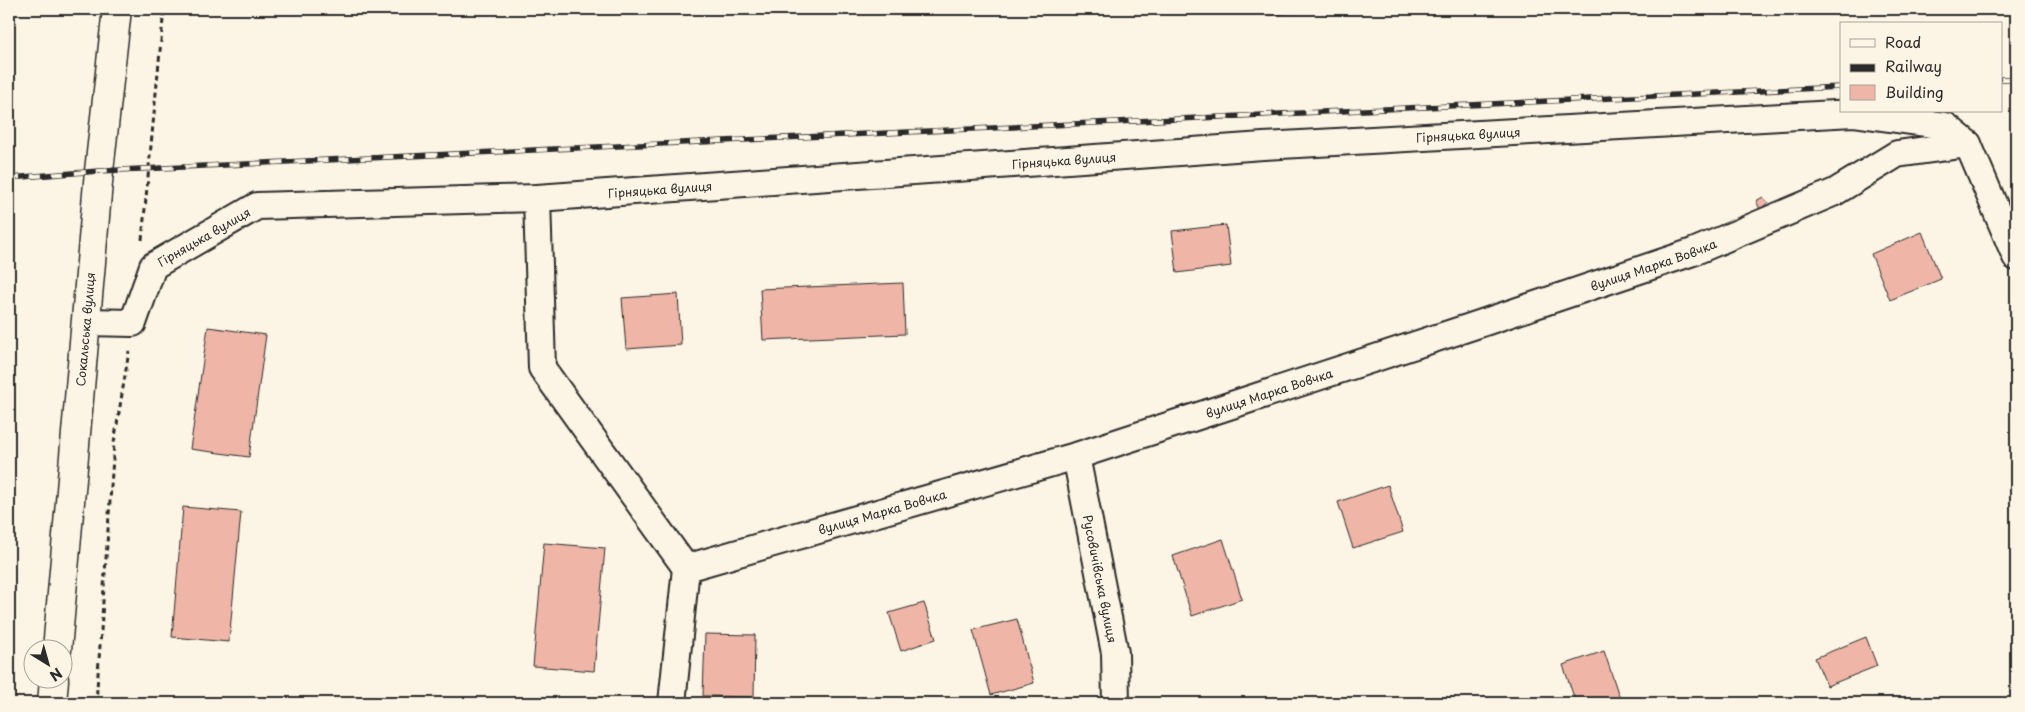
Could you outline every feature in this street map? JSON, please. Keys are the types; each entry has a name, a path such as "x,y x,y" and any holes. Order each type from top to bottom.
{"main road":[{"name":"Сокальська вулиця","path":"58,640 99,172 117,9"},
{"path":"52,703 53,690"}],"street":[{"name":"Гірняцька вулиця","path":"133,323 153,266 257,206 537,198 1253,147 1853,113 1946,126 1968,144 2016,257"},
{"name":"вулиця Марка Вовчка","path":"686,568 1076,456 1470,328 1694,252 1835,192 1897,154 1968,144"},
{"path":"537,198 542,368 686,568 672,703"},
{"path":"86,322 133,323"},
{"name":"Русовичівська вулиця","path":"1076,456 1115,653 1116,703"}],"path":[{"path":"141,246 164,9"},
{"path":"96,703 114,443 133,323"}],"building":[{"path":"1270,9 1323,9 1323,11 1270,15"},
{"path":"1763,197 1768,203 1760,209 1756,201"},
{"path":"1226,225 1231,266 1177,273 1172,231"},
{"path":"1922,232 1941,279 1890,300 1871,254"},
{"path":"903,283 905,334 763,340 760,289"},
{"path":"678,294 681,345 626,349 622,298"},
{"path":"208,327 266,335 249,457 190,449"},
{"path":"1388,485 1403,532 1353,548 1338,502"},
{"path":"183,507 241,512 229,642 172,637"},
{"path":"1223,539 1242,599 1192,616 1173,556"},
{"path":"544,543 605,548 594,671 533,666"},
{"path":"924,603 936,639 901,651 889,613"},
{"path":"1017,619 1034,683 991,695 973,630"},
{"path":"705,634 755,635 754,697 703,696"},
{"path":"1866,637 1877,666 1827,686 1815,658"},
{"path":"1604,651 1620,699 1608,703 1576,703 1563,665"},
{"path":"169,701 200,703 168,703"}],"railway":[{"path":"2002,79 2016,79"},
{"path":"9,178 99,171 1840,87"}]}
